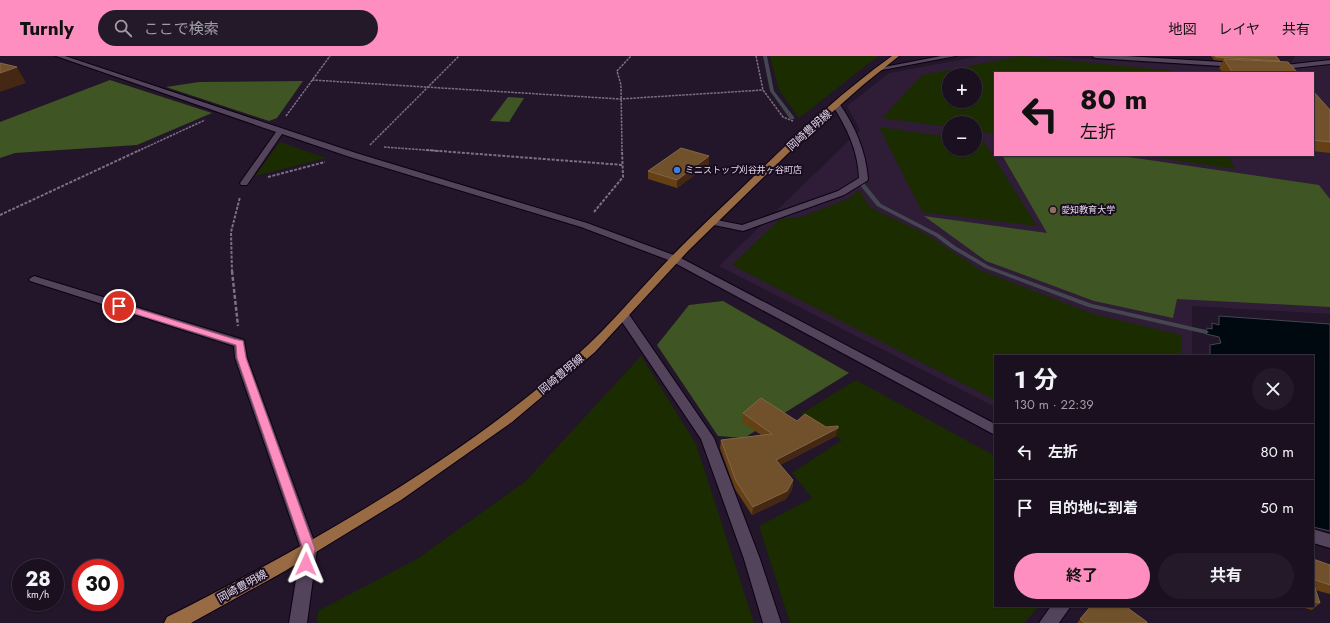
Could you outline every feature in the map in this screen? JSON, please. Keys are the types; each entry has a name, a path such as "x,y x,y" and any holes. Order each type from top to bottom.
{"main road":[{"name":"岡崎豊明線","path":"173,623 204,608 370,513 439,469 507,419 579,360 624,316 675,259 809,128 877,69 896,56"}],"street":[{"path":"59,56 353,155 584,225 675,259 994,429"},
{"path":"877,69 953,56"},
{"path":"1095,56 1246,66"},
{"path":"1276,66 1330,62"},
{"path":"712,222 743,228 841,193 864,179 864,169 845,115 836,105"},
{"path":"244,183 276,129"},
{"path":"34,279 240,343 242,358 309,549 298,623"},
{"path":"624,316 707,438 752,559 772,623"},
{"path":"1314,536 1330,541"},
{"path":"1048,623 1061,607"}],"path":[{"path":"276,129 330,56"},
{"path":"459,56 369,146 623,165"},
{"path":"584,225 623,177 620,99 621,85 617,72 631,56"},
{"path":"756,56 763,90 783,116 809,128"},
{"path":"312,80 620,99 763,90"},
{"path":"0,215 223,112"},
{"path":"240,343 232,274 231,232 244,183 353,155"}],"shaded area":[{"name":"愛知教育大学","path":"980,56 1048,56 1286,72 1295,56 1330,56 1330,314 1192,306 1192,355 994,355 994,406 719,266 860,130 847,106 889,73"},
{"path":"1219,316 1330,324 1330,531 1314,527 1314,355 1210,355 1210,345 1221,343 1219,337 1206,334 1207,328 1212,329 1212,323 1219,325"}],"green space":[{"path":"770,56 878,56 799,118 779,90"},
{"path":"1022,56 1185,72 994,72 994,134 982,132 982,116 942,116 942,126 882,118 922,75 942,71 942,108 982,108 982,68 959,68"},
{"path":"110,80 212,113 137,145 15,153 0,158 0,122"},
{"path":"303,81 277,118 269,121 166,87 199,82"},
{"path":"508,97 524,98 509,122 490,121"},
{"path":"879,127 942,136 942,156 982,156 982,142 984,142 1037,226 922,212"},
{"path":"280,142 326,158 255,176"},
{"path":"1003,156 1122,156 1319,185 1330,199 1330,307 1177,299 1173,318 1094,301 986,261 924,216 1047,233"},
{"path":"1146,156 1228,156 1235,169"},
{"path":"859,190 871,208 926,234 980,270 1093,314 1182,335 1182,355 994,355 994,399 732,265 780,219 801,217 850,198"},
{"path":"723,301 849,373 744,438 718,436 657,345 689,305"},
{"path":"641,356 696,444 754,623 317,623 318,611 417,559 526,481"},
{"path":"856,380 994,455 994,607 1038,607 1024,623 790,623 759,526 812,498 792,473 842,440 801,414"}],"building":[{"path":"1215,56 1276,56 1280,61 1216,57"},
{"path":"1224,59 1288,62 1297,72 1232,72"},
{"path":"0,63 17,67 0,73"},
{"path":"1314,92 1330,110 1330,142 1314,140"},
{"path":"681,148 709,156 677,180 648,171"},
{"path":"761,398 797,421 805,414 826,427 838,426 838,428 776,460 793,480 787,491 753,507 736,481 721,440 772,434 743,413"},
{"path":"1314,559 1330,565 1330,585 1314,579"},
{"path":"1314,585 1320,603 1314,601"},
{"path":"1090,607 1126,607 1147,623 1085,623 1080,619"}],"waterway":[{"path":"765,56 772,91 792,118"},
{"path":"862,184 879,205 937,235 953,247 987,267 1090,306 1206,332"}],"place":[{"name":"ミニストップ刈谷井ヶ谷町店","path":"677,170"},
{"name":"愛知教育大学","path":"1053,210"}],"route":[{"path":"119,306 240,343 242,358 278,466 309,549 306,564"}]}
